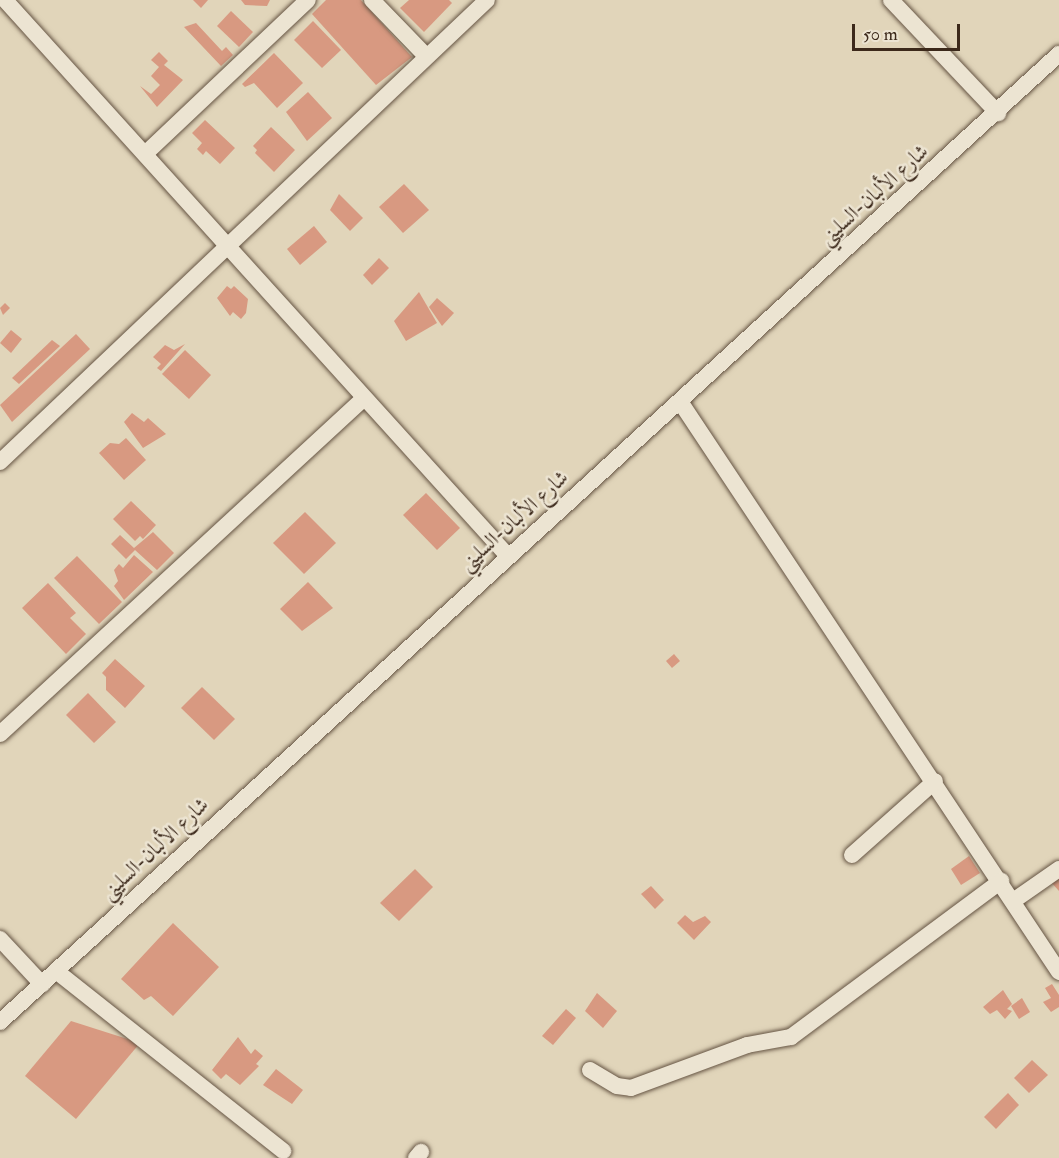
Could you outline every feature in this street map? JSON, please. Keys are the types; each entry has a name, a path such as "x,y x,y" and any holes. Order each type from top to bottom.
{"street":[{"path":"5,0 508,556"},
{"path":"145,154 308,0"},
{"path":"372,0 426,56"},
{"path":"0,462 487,0"},
{"path":"891,0 998,112"},
{"name":"شارع الألبان-السليني","path":"0,1022 508,556 681,402 1059,54"},
{"path":"0,734 364,398"},
{"path":"681,402 935,781 1059,972"},
{"path":"852,855 935,781"},
{"path":"1013,901 1059,868"},
{"path":"590,1070 617,1086 632,1088 747,1045 791,1037 1001,881"},
{"path":"0,939 42,984"},
{"path":"56,971 283,1151"}],"building":[{"path":"193,0 208,0 201,8"},
{"path":"241,0 270,0 267,6 245,5"},
{"path":"326,0 361,0 412,57 376,85 312,14"},
{"path":"409,0 449,0 452,3 424,32 400,8"},
{"path":"231,11 253,32 239,47 217,26"},
{"path":"313,21 341,50 322,68 294,40"},
{"path":"196,23 222,51 226,47 233,55 221,66 184,27"},
{"path":"159,52 168,61 164,65 183,80 157,107 140,86 151,94 160,85 151,76 159,67 151,60"},
{"path":"274,53 303,83 277,108 254,83 245,87 242,84"},
{"path":"308,92 332,118 307,141 286,112"},
{"path":"205,120 235,148 220,164 206,151 203,155 197,149 202,143 192,133"},
{"path":"271,127 295,150 274,172 255,153 257,150 253,146"},
{"path":"404,184 429,210 403,233 379,207"},
{"path":"339,194 363,218 350,231 330,210"},
{"path":"314,226 327,242 300,265 287,249"},
{"path":"379,258 389,268 372,285 363,275"},
{"path":"227,286 231,289 234,286 248,299 246,313 241,319 233,312 230,316 217,298"},
{"path":"419,292 437,323 406,341 394,321"},
{"path":"437,298 454,313 442,326 429,307"},
{"path":"5,303 10,308 3,315 0,308"},
{"path":"11,330 22,339 11,353 0,343"},
{"path":"76,334 90,349 12,422 0,405"},
{"path":"52,340 60,346 19,384 12,378"},
{"path":"185,344 161,371 157,368 161,364 153,357 165,345 174,350"},
{"path":"185,350 211,375 189,399 162,374"},
{"path":"132,413 144,422 148,418 166,434 143,448 124,422"},
{"path":"126,438 146,460 124,480 99,453 110,443 119,444"},
{"path":"426,493 460,528 437,550 403,515"},
{"path":"131,501 156,525 143,539 140,536 135,541 113,519"},
{"path":"305,512 336,543 304,574 273,543"},
{"path":"153,532 174,553 157,570 135,550 126,559 111,544 120,535 134,548"},
{"path":"134,555 153,572 124,600 114,586 118,581 114,570 119,564 123,568"},
{"path":"77,556 122,602 99,624 54,578"},
{"path":"308,582 333,608 302,631 280,609"},
{"path":"48,583 76,613 70,618 86,634 66,654 22,608"},
{"path":"674,654 680,661 672,668 666,661"},
{"path":"115,659 145,686 125,708 106,690 106,677 102,673"},
{"path":"202,687 235,719 214,740 181,708"},
{"path":"88,693 116,722 94,743 66,715"},
{"path":"969,856 980,873 961,885 951,869"},
{"path":"415,869 433,887 399,921 380,903"},
{"path":"1059,874 1059,891 1050,881"},
{"path":"651,886 664,900 655,909 641,894"},
{"path":"685,915 693,922 705,916 711,922 694,940 677,923"},
{"path":"173,923 219,967 173,1016 151,996 144,1000 121,979"},
{"path":"1052,984 1059,995 1059,1007 1051,1012 1043,1002 1051,998 1045,988"},
{"path":"1003,990 1012,1004 1007,1009 1012,1011 1005,1019 997,1010 990,1014 983,1007"},
{"path":"597,993 617,1011 603,1028 585,1011"},
{"path":"1022,998 1030,1012 1019,1019 1011,1006"},
{"path":"566,1009 576,1018 553,1045 542,1036"},
{"path":"71,1021 140,1043 76,1119 25,1076"},
{"path":"238,1037 251,1054 255,1049 263,1056 256,1064 259,1066 240,1085 226,1074 221,1079 212,1070"},
{"path":"1032,1060 1048,1075 1029,1093 1014,1078"},
{"path":"276,1069 303,1090 292,1104 263,1085"},
{"path":"1008,1093 1019,1105 996,1129 984,1117"}]}
